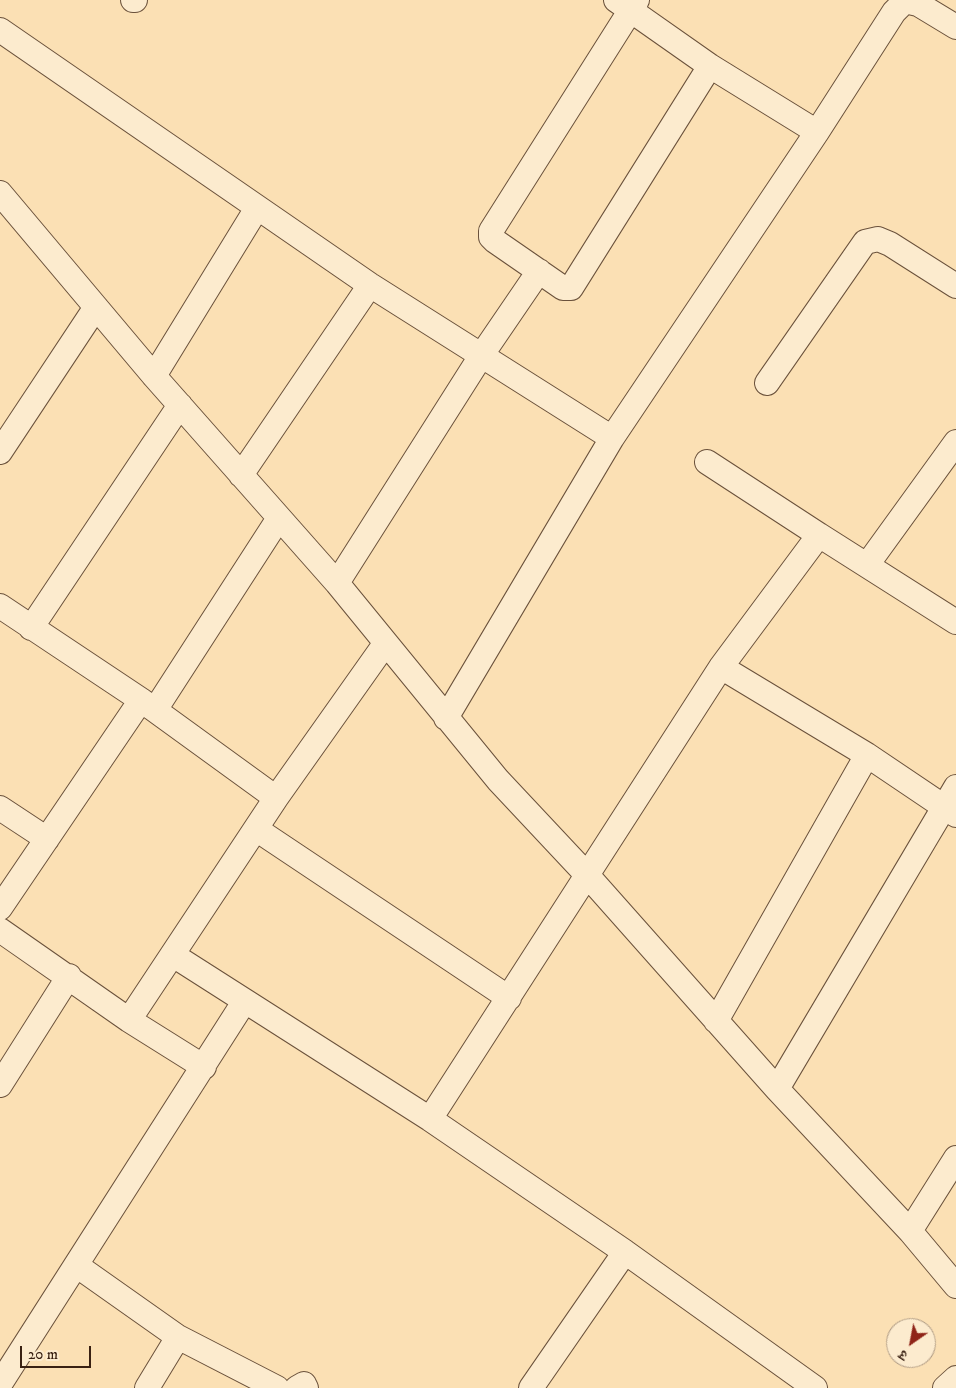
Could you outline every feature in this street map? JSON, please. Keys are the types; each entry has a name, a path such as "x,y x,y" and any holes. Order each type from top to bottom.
{"street":[{"path":"446,718 612,438 817,132 894,12 905,2 918,4 956,27"},
{"path":"710,66 574,285 568,289 563,288 491,237 491,230 628,3 710,66 817,132"},
{"path":"0,30 370,285 612,438"},
{"path":"3,205 96,307 241,476 337,583 498,780 588,876 716,1021 910,1231 956,1286"},
{"path":"154,376 257,208"},
{"path":"767,384 865,242 878,239 890,244 956,286"},
{"path":"337,583 481,356 539,271"},
{"path":"241,476 370,285"},
{"path":"0,452 96,307"},
{"path":"31,628 180,405"},
{"path":"867,565 956,442"},
{"path":"706,462 956,622"},
{"path":"0,908 47,839 148,705 279,518"},
{"path":"430,1119 588,876 721,666 819,535"},
{"path":"0,606 148,705 276,798"},
{"path":"129,1020 276,798 385,644"},
{"path":"721,666 867,755 949,811"},
{"path":"716,1021 867,755"},
{"path":"778,1089 949,811 956,787"},
{"path":"0,808 47,839"},
{"path":"256,829 509,998"},
{"path":"0,930 69,976 129,1020 204,1066"},
{"path":"173,955 430,1119 625,1252 815,1388"},
{"path":"0,1085 69,976"},
{"path":"3,1374 76,1265 244,1002"},
{"path":"910,1231 956,1158"},
{"path":"530,1388 625,1252"},
{"path":"76,1265 178,1337 277,1388"},
{"path":"147,1388 178,1337"},
{"path":"945,1388 956,1378"},
{"path":"297,1388 304,1384 306,1388"}]}
